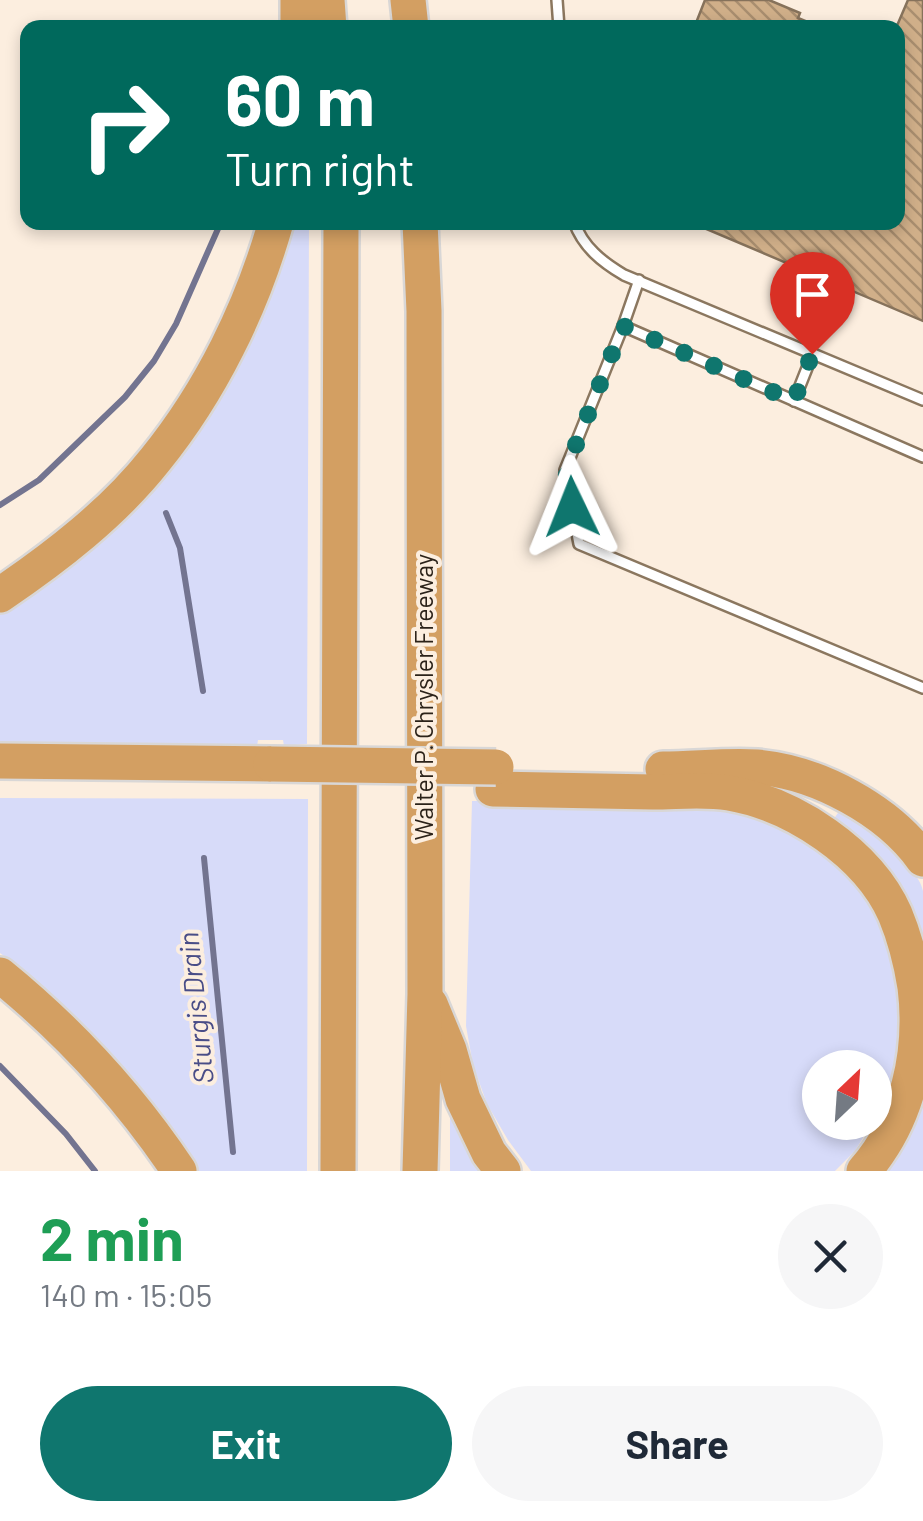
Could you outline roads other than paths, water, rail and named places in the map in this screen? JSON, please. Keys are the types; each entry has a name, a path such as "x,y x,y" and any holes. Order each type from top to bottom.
{"highway":[{"path":"0,595 85,530 155,460 226,348 248,304 273,230"},
{"path":"338,1171 341,230"},
{"name":"Walter P. Chrysler Freeway","path":"420,230 424,331 425,994 420,1171"},
{"path":"0,762 270,775 494,778 728,793 790,812 831,838 870,876 894,911 910,955 919,1038 912,1084 890,1136 864,1171"},
{"path":"494,778 757,767 805,776 866,805 923,859"},
{"path":"0,784 270,775"},
{"path":"0,975 92,1058 146,1122 179,1171"},
{"path":"425,994 464,1099 489,1153 503,1171"}],"lane":[{"path":"578,230 586,245 607,265 923,400"},
{"path":"639,280 566,470 579,544 923,688"},
{"path":"623,326 923,457"},
{"path":"794,401 812,354"}],"waterway":[{"path":"0,505 39,480 125,397 154,361 176,324 217,230"},
{"name":"Sturgis Drain","path":"166,513 180,548 203,691"},
{"name":"Sturgis Drain","path":"204,858 233,1152"},
{"path":"0,1066 66,1134 95,1171"}]}
